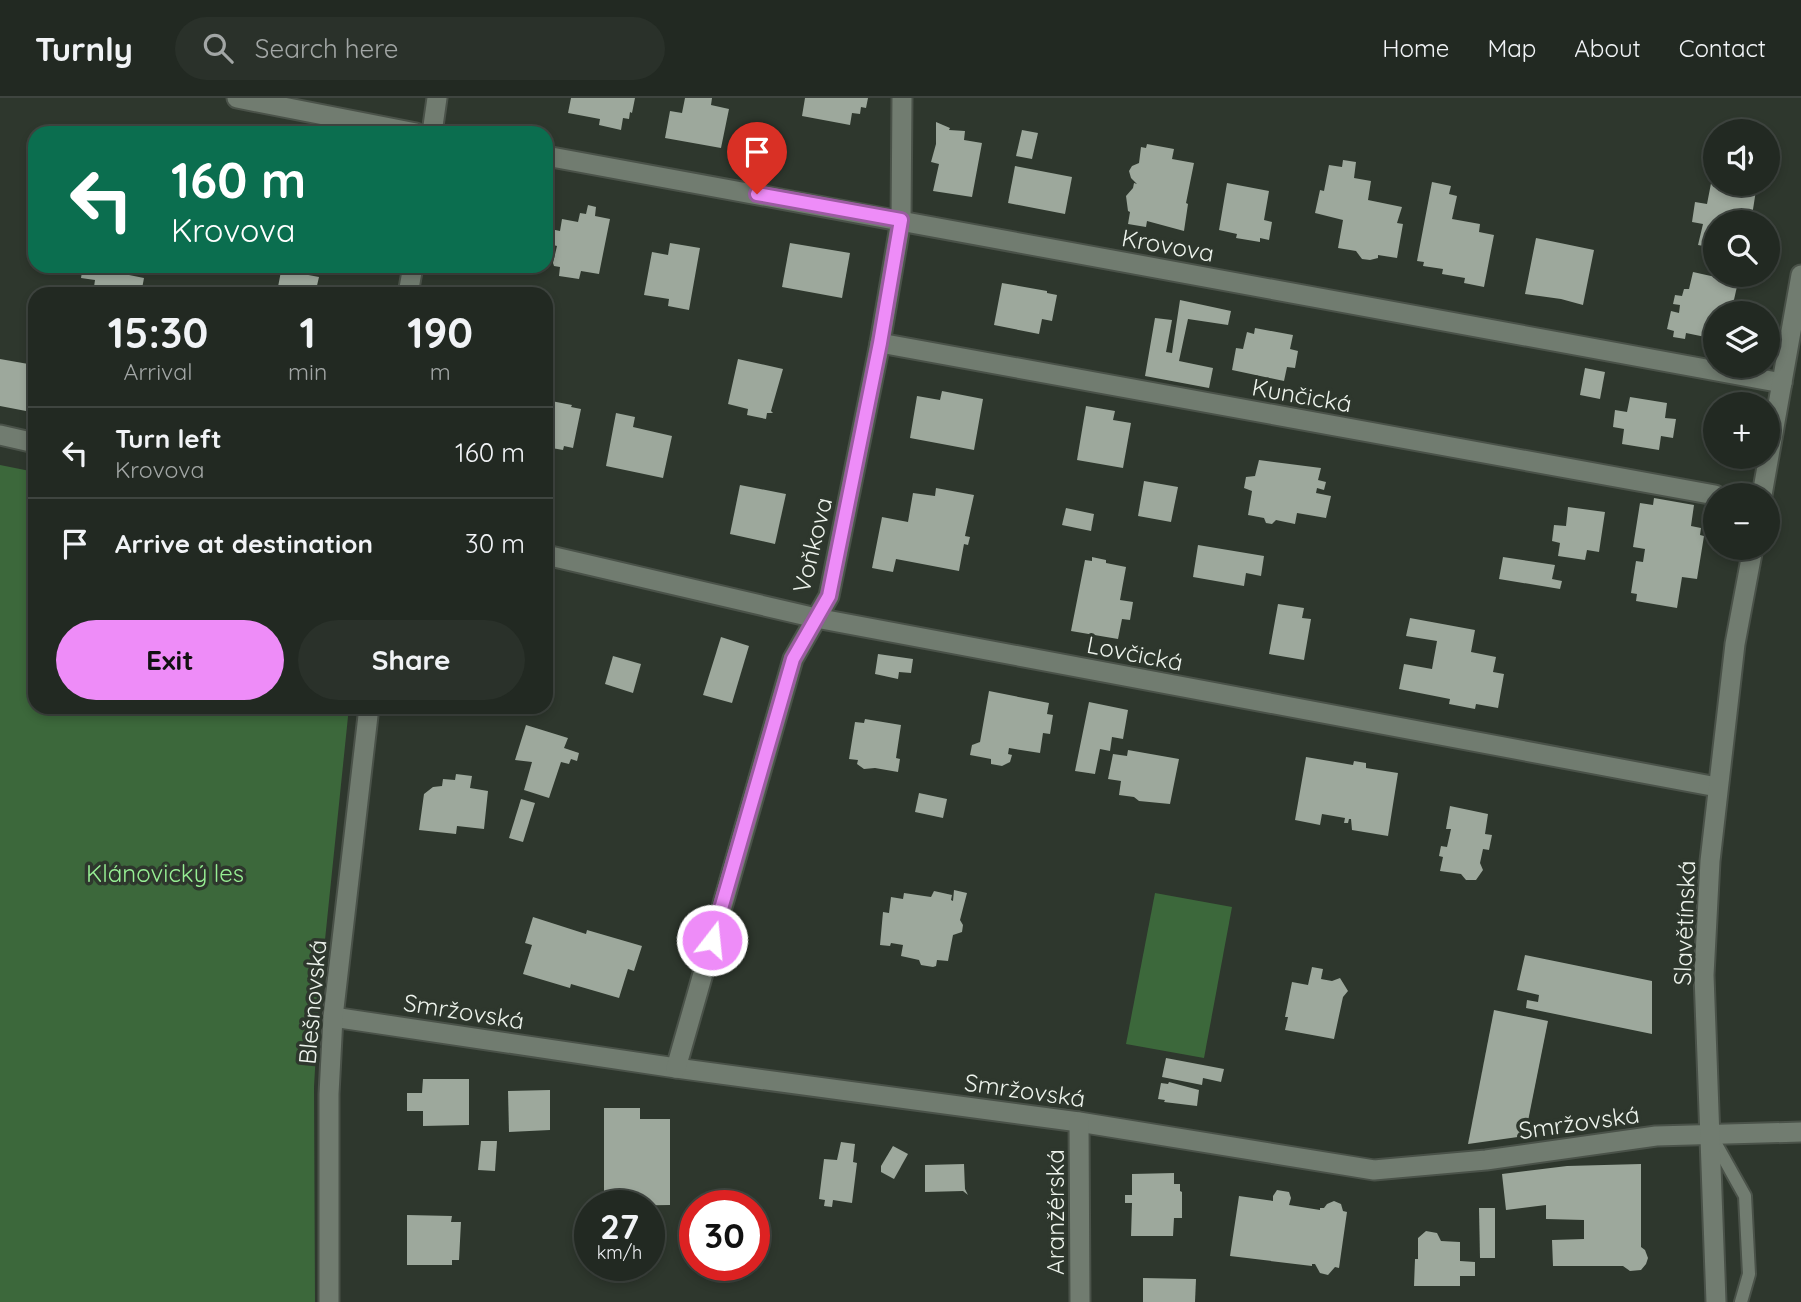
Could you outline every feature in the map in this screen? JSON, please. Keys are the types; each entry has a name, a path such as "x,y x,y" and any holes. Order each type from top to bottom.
{"street":[{"path":"237,98 380,126"},
{"path":"433,126 437,98"},
{"name":"Voňkova","path":"676,1068 793,659 829,596 880,343 901,220 902,98"},
{"name":"Krovova","path":"553,157 1782,383"},
{"path":"1764,483 1800,281"},
{"name":"Kunčická","path":"880,343 1703,493"},
{"path":"0,435 28,441"},
{"name":"Lovčická","path":"553,557 816,618 1717,787"},
{"name":"Slavětínská","path":"1716,1302 1704,975 1717,787 1735,644 1751,560"},
{"name":"Blešnovská","path":"329,1302 329,1094 333,1017 368,714"},
{"name":"Smržovská","path":"333,1017 676,1068 1079,1122 1374,1170 1486,1160 1656,1136 1801,1132"},
{"name":"Aranžérská","path":"1079,1122 1080,1302"}],"lane":[{"path":"1710,1134 1745,1196 1749,1274 1741,1302"}],"green space":[{"name":"Klánovický les","path":"0,465 28,471 28,714 348,714 319,998 314,1087 315,1302 0,1302"},
{"path":"1155,893 1232,907 1204,1058 1126,1044"}],"building":[{"path":"571,98 635,98 632,113 630,112 629,119 623,118 621,130 599,125 600,119 568,113"},
{"path":"685,98 712,98 711,105 729,109 721,148 665,138 670,111 682,113"},
{"path":"805,98 868,98 866,108 861,107 860,114 852,113 850,125 802,116"},
{"path":"936,122 950,128 949,130 965,131 964,140 982,143 972,197 933,191 939,164 931,162 936,144"},
{"path":"1022,130 1038,133 1032,159 1016,156"},
{"path":"1147,144 1174,149 1172,159 1194,163 1184,231 1147,221 1146,227 1128,224 1130,212 1126,196 1134,183 1137,184 1129,171 1139,163 1141,147 1146,148"},
{"path":"1343,160 1356,162 1354,178 1371,181 1368,200 1402,207 1397,223 1403,224 1397,258 1378,255 1378,258 1370,260 1362,259 1356,251 1338,248 1343,220 1315,213 1320,190 1324,191 1329,165 1342,167"},
{"path":"1015,166 1072,177 1065,214 1008,203"},
{"path":"1432,182 1451,186 1449,194 1457,196 1452,219 1480,224 1479,232 1494,235 1484,287 1464,283 1465,278 1442,274 1443,269 1423,266 1424,262 1417,261"},
{"path":"1227,183 1269,191 1264,220 1272,222 1269,240 1260,238 1260,242 1236,238 1237,234 1219,230"},
{"path":"1709,196 1755,196 1753,210 1703,210 1703,224 1692,222 1695,202 1707,204"},
{"path":"588,205 596,207 595,216 610,219 599,274 581,271 579,279 559,276 560,267 554,266 553,263 557,246 553,245 553,230 560,231 562,219 578,222 580,213 586,214"},
{"path":"1703,224 1703,246 1698,245"},
{"path":"1536,238 1594,250 1583,305 1525,294"},
{"path":"670,243 700,248 689,310 668,306 669,299 644,295 652,252 668,255"},
{"path":"790,243 850,253 842,298 782,287"},
{"path":"1693,272 1703,274 1703,287 1737,287 1734,301 1703,301 1703,337 1686,333 1685,339 1673,337 1674,331 1667,329 1671,311 1679,313 1680,305 1673,304 1675,295 1682,296 1684,289 1689,289"},
{"path":"82,273 119,273 144,278 142,287 94,287 95,280 81,278"},
{"path":"281,273 303,273 319,277 317,287 278,287"},
{"path":"1002,283 1057,295 1052,321 1042,319 1039,334 994,325"},
{"path":"1180,300 1231,311 1228,325 1188,319 1179,361 1213,368 1209,388 1145,376 1155,318 1172,320 1166,352 1172,353"},
{"path":"1255,328 1293,335 1290,349 1298,351 1295,368 1287,367 1284,381 1232,370 1236,348 1243,349 1247,332 1254,334"},
{"path":"0,359 28,364 26,411 0,406"},
{"path":"738,359 783,369 771,411 773,413 767,413 766,419 747,415 748,409 728,404"},
{"path":"1585,368 1605,372 1600,399 1580,395"},
{"path":"942,391 983,399 974,450 910,438 917,396 940,400"},
{"path":"1630,397 1667,403 1665,418 1676,419 1673,438 1661,436 1659,450 1622,444 1624,429 1613,427 1615,410 1627,412"},
{"path":"553,401 581,409 573,448 564,446 563,450 553,448"},
{"path":"1086,406 1115,411 1113,420 1131,423 1123,468 1077,460"},
{"path":"616,413 635,417 633,427 672,436 663,478 606,466"},
{"path":"1259,460 1321,468 1318,480 1326,482 1324,490 1317,488 1316,493 1331,496 1326,518 1297,513 1295,524 1276,520 1272,524 1266,523 1264,518 1248,515 1252,491 1244,488 1246,477 1255,476"},
{"path":"1144,481 1178,487 1171,522 1138,516"},
{"path":"740,485 786,494 775,544 730,534"},
{"path":"936,488 974,495 965,536 970,537 968,545 964,544 959,571 896,559 893,572 872,568 882,517 908,522 913,493 935,496"},
{"path":"1654,498 1694,505 1691,526 1701,528 1700,535 1703,536 1697,579 1682,577 1677,608 1636,601 1637,594 1631,593 1636,561 1643,562 1645,549 1633,547 1640,503 1653,505"},
{"path":"1568,507 1605,512 1599,552 1587,550 1585,560 1558,556 1560,543 1552,541 1554,525 1566,526"},
{"path":"1066,508 1094,514 1091,531 1062,525"},
{"path":"1198,545 1264,556 1261,576 1246,573 1244,586 1193,577"},
{"path":"1092,557 1126,567 1120,600 1133,602 1130,620 1122,619 1118,639 1071,631 1085,560 1092,561"},
{"path":"1503,557 1555,565 1552,579 1562,581 1560,589 1499,579"},
{"path":"1278,604 1304,608 1302,618 1311,619 1304,660 1269,654"},
{"path":"1410,618 1475,630 1471,652 1496,657 1493,672 1504,674 1498,708 1476,704 1475,709 1449,704 1450,699 1399,689 1404,664 1432,669 1437,641 1406,636"},
{"path":"721,637 749,646 732,703 703,695"},
{"path":"878,654 913,659 911,673 899,672 898,679 875,674"},
{"path":"613,656 641,664 633,693 605,684"},
{"path":"989,691 1049,703 1047,714 1053,715 1050,734 1043,733 1040,753 1009,748 1008,754 1012,755 1010,762 1002,766 991,764 991,759 970,755 972,745 980,742"},
{"path":"1089,702 1128,710 1123,739 1112,737 1110,751 1100,749 1095,774 1075,771"},
{"path":"865,719 901,725 896,758 900,759 898,772 864,769 857,764 858,760 849,759 855,722 864,723"},
{"path":"526,725 568,738 564,748 579,753 577,761 571,759 569,764 561,762 549,798 524,790 532,762 515,760"},
{"path":"1128,750 1179,759 1170,804 1139,801 1134,797 1119,795 1121,781 1108,779 1113,754 1127,756"},
{"path":"1306,757 1353,765 1354,761 1366,763 1366,768 1398,773 1388,836 1352,830 1351,819 1344,823 1345,818 1322,814 1320,825 1295,820"},
{"path":"456,774 472,776 470,788 488,791 484,829 457,826 456,834 419,830 424,794 433,787 442,786 443,779 455,780"},
{"path":"919,793 947,799 943,818 915,812"},
{"path":"521,799 535,803 523,842 509,838"},
{"path":"1450,806 1488,814 1485,834 1492,835 1489,850 1483,849 1480,863 1483,870 1476,880 1466,880 1461,874 1440,871 1443,857 1439,856 1441,846 1447,847 1451,829 1446,829"},
{"path":"954,890 967,893 960,920 963,925 962,932 953,935 948,961 937,960 936,966 933,967 921,965 919,960 901,956 903,945 880,945 883,912 889,913 891,897 903,899 904,893 931,897 934,891 952,895 953,901"},
{"path":"533,917 586,934 587,930 642,946 634,971 628,969 619,998 571,984 570,988 523,974 532,945 525,943"},
{"path":"1525,955 1652,981 1652,1034 1526,1008 1527,1000 1538,1002 1539,995 1517,990"},
{"path":"1312,967 1323,969 1321,979 1332,981 1340,978 1348,991 1343,997 1334,1039 1285,1030 1292,982 1308,985"},
{"path":"1494,1010 1548,1021 1525,1136 1468,1144"},
{"path":"1166,1058 1224,1069 1221,1082 1203,1078 1202,1085 1162,1077"},
{"path":"423,1079 469,1079 469,1125 423,1126 423,1111 407,1111 407,1093 422,1093"},
{"path":"1169,1082 1199,1090 1197,1106 1158,1099 1161,1083"},
{"path":"550,1090 550,1130 509,1132 508,1091"},
{"path":"604,1108 640,1108 640,1119 670,1119 670,1205 665,1205 665,1190 604,1190"},
{"path":"481,1141 497,1141 495,1171 478,1170"},
{"path":"841,1142 855,1144 853,1162 857,1163 852,1203 833,1200 832,1207 824,1206 825,1200 819,1199 824,1159 837,1160"},
{"path":"893,1146 908,1154 894,1179 881,1172 881,1166"},
{"path":"964,1164 965,1189 968,1195 963,1191 925,1192 925,1165"},
{"path":"1641,1164 1641,1247 1648,1258 1641,1270 1630,1271 1623,1266 1553,1266 1552,1240 1584,1239 1584,1220 1546,1219 1546,1205 1506,1210 1502,1174 1567,1166"},
{"path":"1174,1173 1174,1184 1180,1184 1182,1192 1182,1218 1174,1218 1173,1236 1131,1236 1132,1203 1125,1203 1125,1195 1132,1195 1132,1174"},
{"path":"1277,1190 1289,1192 1289,1205 1320,1210 1334,1201 1341,1204 1343,1211 1347,1212 1339,1268 1335,1267 1328,1275 1320,1273 1315,1264 1312,1266 1230,1256 1239,1196 1273,1201"},
{"path":"1479,1208 1495,1208 1495,1258 1480,1258"},
{"path":"407,1215 452,1216 451,1222 461,1222 459,1260 452,1260 452,1265 407,1265"},
{"path":"1426,1231 1437,1233 1441,1241 1460,1242 1460,1261 1475,1262 1475,1276 1460,1276 1460,1286 1414,1286 1418,1238"},
{"path":"1143,1278 1196,1279 1195,1302 1143,1302"}],"route":[{"path":"712,940 793,659 829,596 880,343 901,220 757,194"}]}
